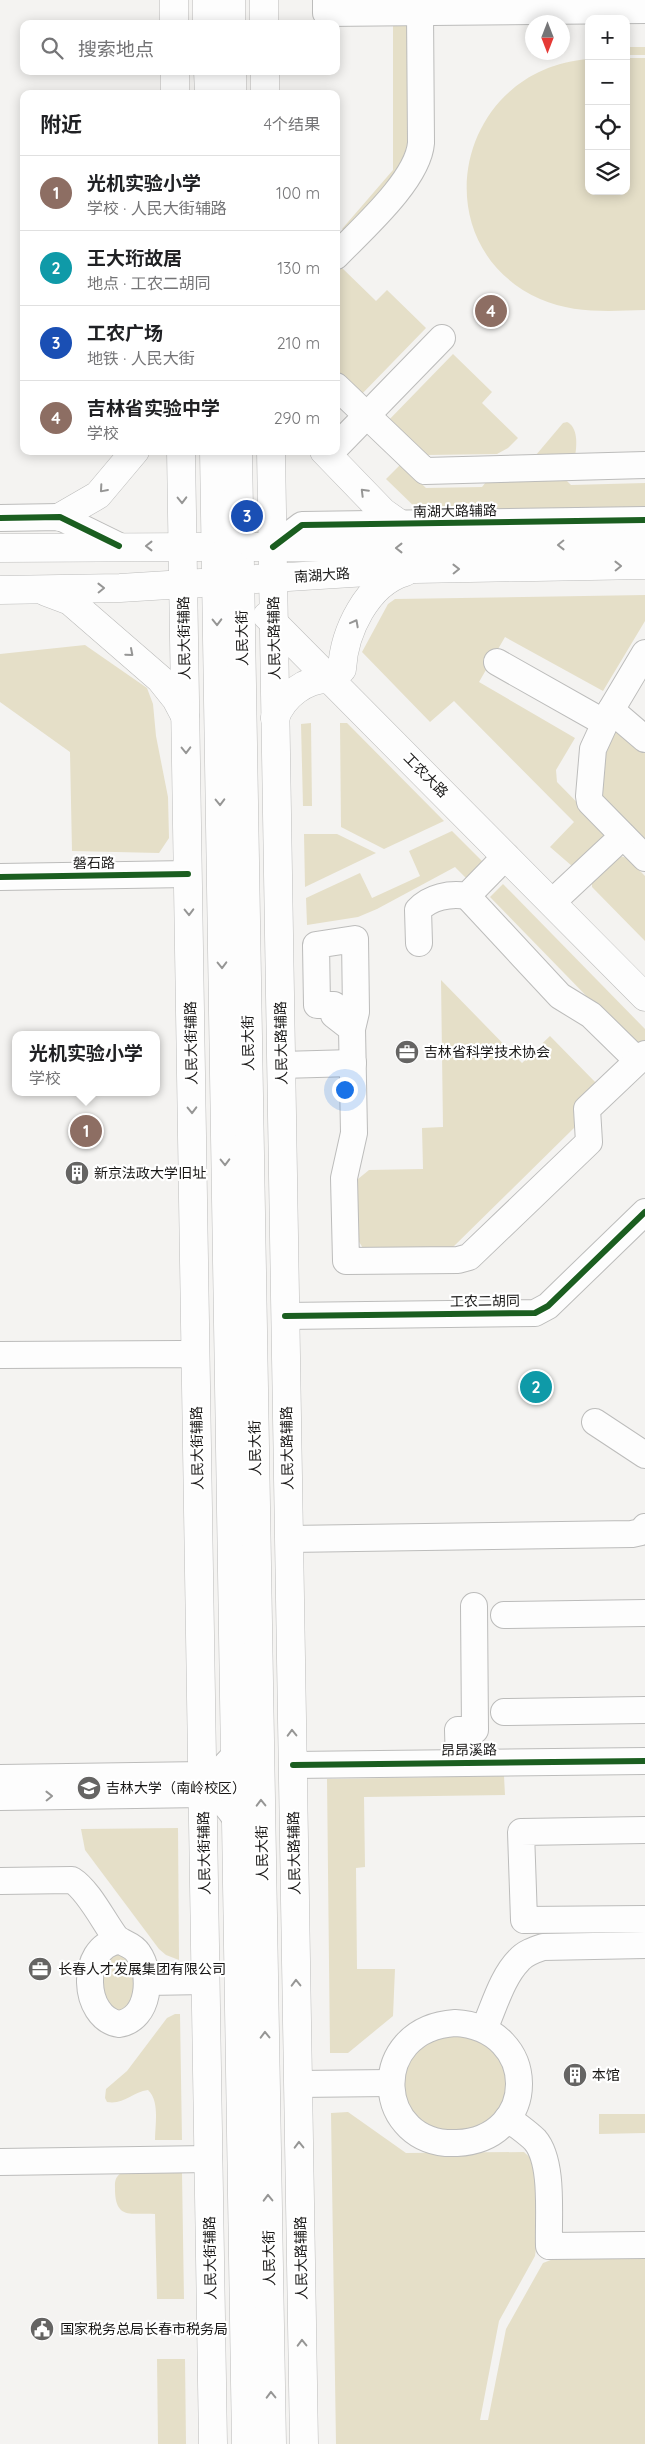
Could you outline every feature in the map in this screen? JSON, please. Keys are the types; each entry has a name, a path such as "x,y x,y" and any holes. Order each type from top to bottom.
{"main road":[{"path":"174,0 174,20"},
{"path":"207,0 207,20"},
{"path":"231,0 231,20"},
{"path":"264,0 264,20"},
{"path":"175,75 175,90"},
{"path":"208,75 208,90"},
{"path":"232,75 232,90"},
{"path":"265,75 265,90"},
{"path":"60,517 98,495 132,455"},
{"name":"人民大街辅路","path":"181,455 214,2444"},
{"path":"215,455 228,547"},
{"path":"228,547 238,455"},
{"name":"人民大路辅路","path":"271,455 273,547 251,589 276,718 304,2444"},
{"path":"333,455 383,512 400,524"},
{"name":"南湖大路","path":"0,548 119,546 413,548 645,544"},
{"name":"工农大路","path":"228,547 251,589 562,893 645,978"},
{"name":"南湖大路","path":"0,590 183,584 251,589 415,569 645,565"},
{"path":"276,718 280,706 298,689 312,680 336,674 346,640 372,593 392,576 415,569"},
{"name":"人民大街","path":"246,2444 235,1755 251,589"},
{"name":"人民大街","path":"251,589 272,2444"},
{"path":"32,590 54,594 70,601 160,679 176,699 186,716"},
{"name":"工农大路","path":"336,674 506,856 645,997"}],"street":[{"path":"326,0 326,13 420,13 618,5 645,10"},
{"path":"340,252 394,195 418,159 422,143 420,13"},
{"path":"340,441 442,338"},
{"path":"340,390 425,471 645,465"},
{"path":"0,518 60,517 119,546"},
{"name":"南湖大路辅路","path":"273,547 302,525 645,520"},
{"path":"645,653 608,716 593,749 588,796 590,802 645,858"},
{"path":"497,662 608,716 645,739"},
{"path":"562,893 623,836"},
{"path":"467,896 506,856"},
{"name":"磐石路","path":"0,877 188,874"},
{"path":"352,1029 354,1133 344,1178 346,1261 449,1260 469,1257 589,1142 587,1109 641,1057 591,1015 560,996 467,896 454,893 425,902 418,910 419,943"},
{"path":"281,1065 353,1063"},
{"name":"工农二胡同","path":"285,1316 535,1313 548,1306 645,1212"},
{"path":"0,1355 181,1354 196,1357"},
{"path":"595,1422 633,1445 645,1455"},
{"path":"289,1539 644,1535"},
{"path":"459,1763 458,1730 475,1730 474,1606"},
{"path":"504,1615 645,1613"},
{"path":"504,1712 645,1710"},
{"path":"0,1797 203,1784 222,1769 235,1755"},
{"name":"昂昂溪路","path":"293,1765 645,1761"},
{"path":"0,1778 203,1784 214,1796 223,1801 236,1819"},
{"path":"645,1830 521,1832 524,1920 645,1919"},
{"path":"0,1881 72,1880 81,1888 118,1941"},
{"path":"118,1941 129,1944 138,1952 145,1966 147,1982 143,2005 130,2020 119,2024 114,2023 99,2012 91,1991 92,1967 102,1948 118,1941"},
{"path":"484,2029 509,1972 519,1959 528,1952 542,1947 645,1946"},
{"path":"147,1982 206,1981"},
{"path":"445,2024 465,2024 484,2029 507,2048 519,2073 519,2092 508,2118 493,2132 475,2140 455,2143 436,2140 418,2132 403,2119 394,2102 390,2083 397,2056 417,2034 445,2024"},
{"path":"298,2084 390,2083"},
{"path":"508,2118 535,2141 544,2156 547,2172 549,2246 645,2245"},
{"path":"0,2162 209,2159"}],"shaded area":[{"path":"393,21 414,21 411,154 347,233 342,229 393,170"},
{"path":"630,47 645,47 645,55 630,55"},
{"path":"630,58 645,58 645,310 579,309 553,304 540,299 502,274 478,240 467,202 469,162 483,125 508,93 544,70 585,60 585,195 630,195"},
{"path":"340,266 376,301 387,290 426,328 358,398 340,381"},
{"path":"453,354 492,392 482,403 518,438 508,448 497,454 427,455 385,424"},
{"path":"563,423 571,424 575,432 575,456 536,455"},
{"path":"401,464 426,488 482,487 490,477 561,475 571,485 645,483 645,507 419,511 386,479"},
{"path":"645,595 645,621 603,691 505,637 479,682 575,738 556,770 557,782 604,830 604,838 572,866 550,847 574,822 454,701 430,722 362,652 388,604 395,599"},
{"path":"85,645 147,688 153,704 156,736 168,797 169,838 159,853 72,851 70,752 0,702 0,654"},
{"path":"311,723 312,806 303,806 301,724"},
{"path":"340,723 347,723 444,821 384,849 341,827"},
{"path":"616,729 645,748 645,843 599,795 604,753"},
{"path":"452,831 482,861 467,879 455,867 377,909 358,917 307,925 306,898 360,873 372,898 420,876 409,851"},
{"path":"304,834 337,834 376,853 305,887"},
{"path":"620,856 627,858 645,876 645,941 592,887 592,882"},
{"path":"503,884 645,1029 645,1042 638,1049 490,897"},
{"path":"441,980 522,1063 550,1036 598,1085 576,1126 450,1250 364,1250 358,1240 358,1179 369,1170 423,1169 422,1128 443,1127"},
{"path":"504,1776 505,1795 364,1797 365,1867 356,1868 357,1969 395,1969 393,2016 348,2053 330,2053 327,1779"},
{"path":"178,1828 179,1960 166,1955 159,1949 85,1850 81,1829"},
{"path":"121,1949 138,1975 129,2011 109,2011 106,2007 100,1969"},
{"path":"180,2014 182,2140 155,2140 155,2107 152,2095 148,2090 118,2102 107,2102 105,2098 106,2089 127,2071 167,2018"},
{"path":"438,2035 480,2038 508,2067 505,2106 481,2128 438,2131 410,2113 400,2083 406,2060"},
{"path":"348,2112 406,2153 524,2152 537,2164 541,2211 535,2256 499,2321 480,2420 488,2420 506,2329 543,2263 561,2256 645,2254 645,2444 336,2444 331,2113"},
{"path":"599,2114 645,2114 645,2133 599,2134"},
{"path":"121,2173 182,2173 184,2299 157,2299 155,2214 133,2214 122,2211 116,2201 115,2191 116,2179"},
{"path":"157,2359 185,2359 186,2444 158,2444"}],"cycle path":[{"path":"0,518 60,517 119,546"},
{"path":"273,547 302,525 645,520"},
{"path":"0,877 188,874"},
{"path":"285,1316 535,1313 548,1306 645,1212"},
{"path":"293,1765 645,1761"}],"place":[{"name":"吉林省实验中学","path":"491,311"},
{"name":"工农广场","path":"247,516"},
{"name":"吉林省科学技术协会","path":"407,1052"},
{"name":"光机实验小学","path":"86,1131"},
{"name":"新京法政大学旧址","path":"77,1173"},
{"name":"王大珩故居","path":"536,1387"},
{"name":"吉林大学（南岭校区）","path":"89,1788"},
{"name":"长春人才发展集团有限公司","path":"40,1969"},
{"name":"本馆","path":"575,2075"},
{"name":"国家税务总局长春市税务局","path":"42,2329"}]}
